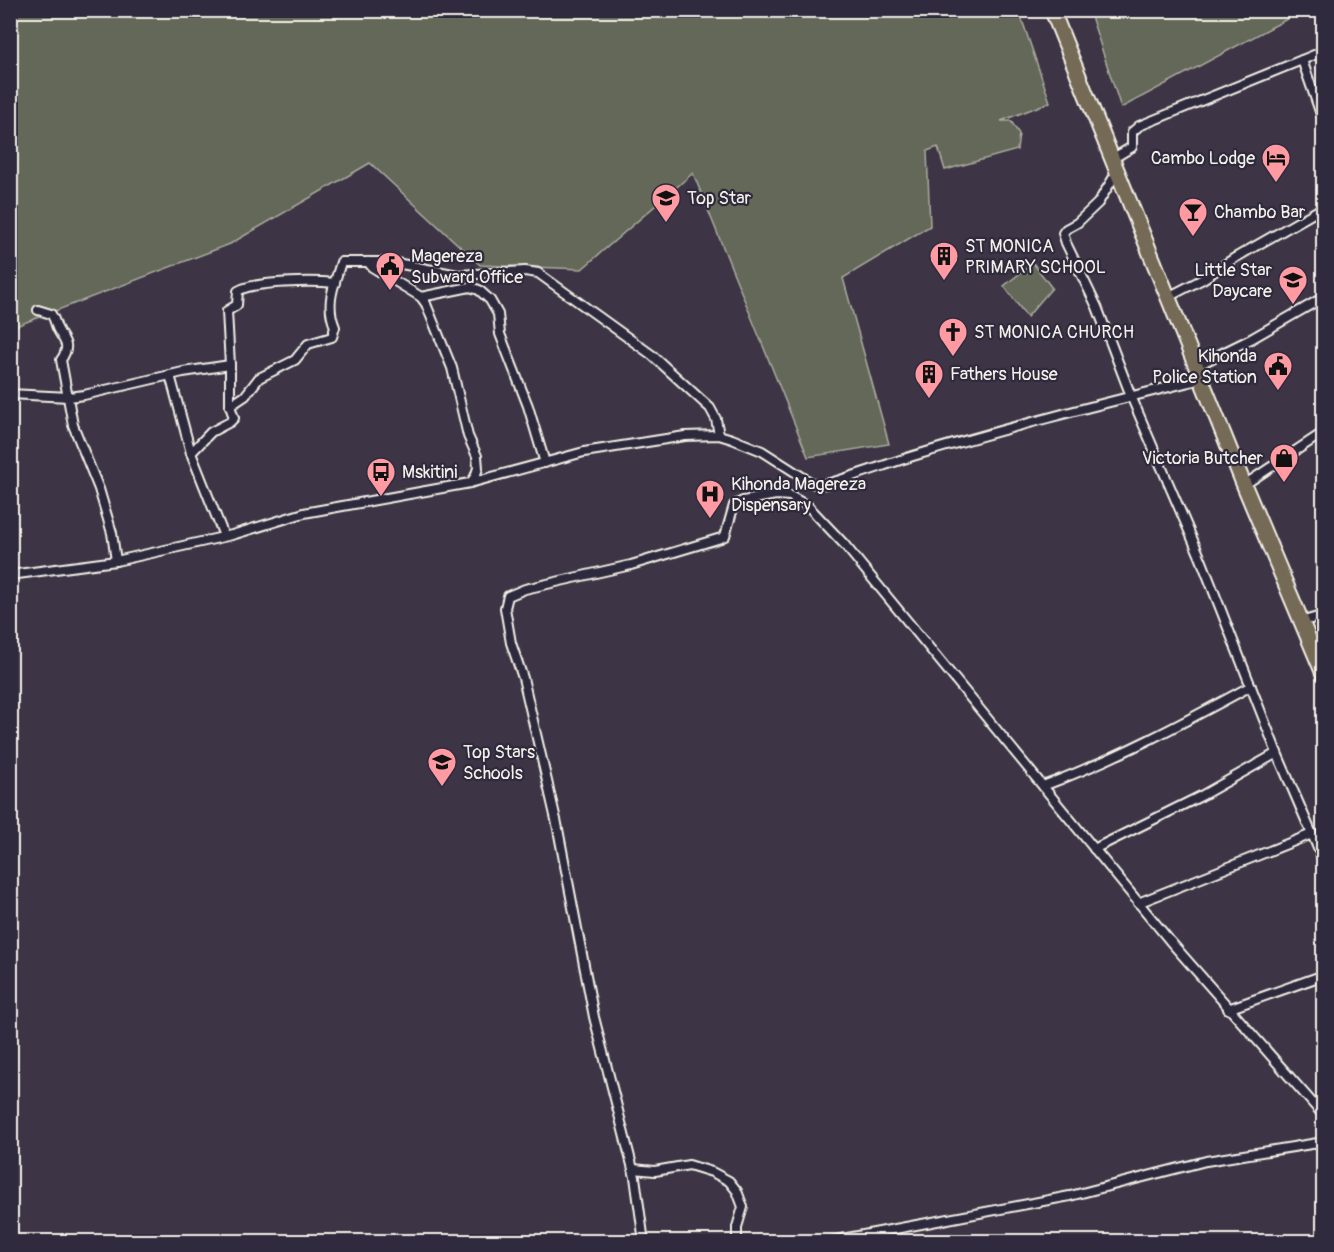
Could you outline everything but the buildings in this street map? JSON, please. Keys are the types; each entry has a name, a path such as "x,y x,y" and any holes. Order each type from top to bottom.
{"highway":[{"path":"1052,10 1323,675"}],"street":[{"path":"1323,51 1139,126 1132,132 1132,147 1115,165 1098,203 1077,223 1063,232 1070,254 1096,307 1131,396 1201,559 1277,753 1323,862"},
{"path":"1302,60 1323,123"},
{"path":"1168,297 1203,279 1323,207"},
{"path":"230,406 246,396 259,378 295,360 308,344 332,337 335,327 329,305 341,262 392,262 458,275 525,271 538,273 652,356 710,408 716,419 719,435"},
{"path":"368,262 372,267 421,297 426,304 452,368 468,436 477,456 478,468 470,483"},
{"path":"191,453 212,432 232,421 234,416 230,406 227,311 237,305 238,291 249,286 335,283"},
{"path":"421,297 470,287 479,290 490,300 498,314 500,334 528,406 545,463"},
{"path":"10,575 116,561 224,536 304,513 470,483 584,452 685,436 719,435 762,451 812,483 826,484 911,456 1131,396 1199,373 1251,339 1323,297"},
{"path":"38,310 51,314 66,340 65,354 61,360 76,432 99,489 112,533 116,561"},
{"path":"10,394 69,397 104,392 170,375 230,365"},
{"path":"170,375 191,453 224,536"},
{"path":"1244,485 1323,432"},
{"path":"644,1242 633,1169 601,1049 559,835 523,678 511,643 505,608 508,596 525,590 631,565 721,538 725,536 736,503 776,495 790,496 808,506 844,544 1138,903 1323,1116"},
{"path":"1301,622 1323,615"},
{"path":"1043,786 1138,747 1251,686"},
{"path":"1094,849 1201,796 1277,753"},
{"path":"1138,903 1312,834"},
{"path":"1228,1009 1323,975"},
{"path":"826,1242 1070,1196 1206,1161 1323,1142"},
{"path":"633,1169 655,1170 688,1165 712,1172 729,1181 738,1191 743,1207 737,1227 737,1242"}],"green space":[{"path":"1089,10 1302,10 1302,11 1121,108"},
{"path":"11,11 1019,11 1050,102 1001,121 1011,121 1019,134 1017,150 945,170 938,147 927,151 930,226 843,278 889,444 808,457 693,173 582,269 480,265 370,163 230,244 11,328"},
{"path":"1033,263 1052,288 1027,317 1004,286"}],"place":[{"name":"Cambo Lodge","path":"1276,184"},
{"name":"Top Star","path":"666,224"},
{"name":"Chambo Bar","path":"1193,238"},
{"name":"ST MONICA PRIMARY SCHOOL","path":"944,282"},
{"name":"Magereza Subward Office","path":"390,292"},
{"name":"Little Star Daycare","path":"1293,306"},
{"name":"ST MONICA CHURCH","path":"953,358"},
{"name":"Kihonda Police Station","path":"1278,392"},
{"name":"Fathers House","path":"929,400"},
{"name":"Victoria Butcher","path":"1284,484"},
{"name":"Mskitini","path":"381,498"},
{"name":"Kihonda Magereza Dispensary","path":"710,520"},
{"name":"Top Stars Schools","path":"442,788"}]}
